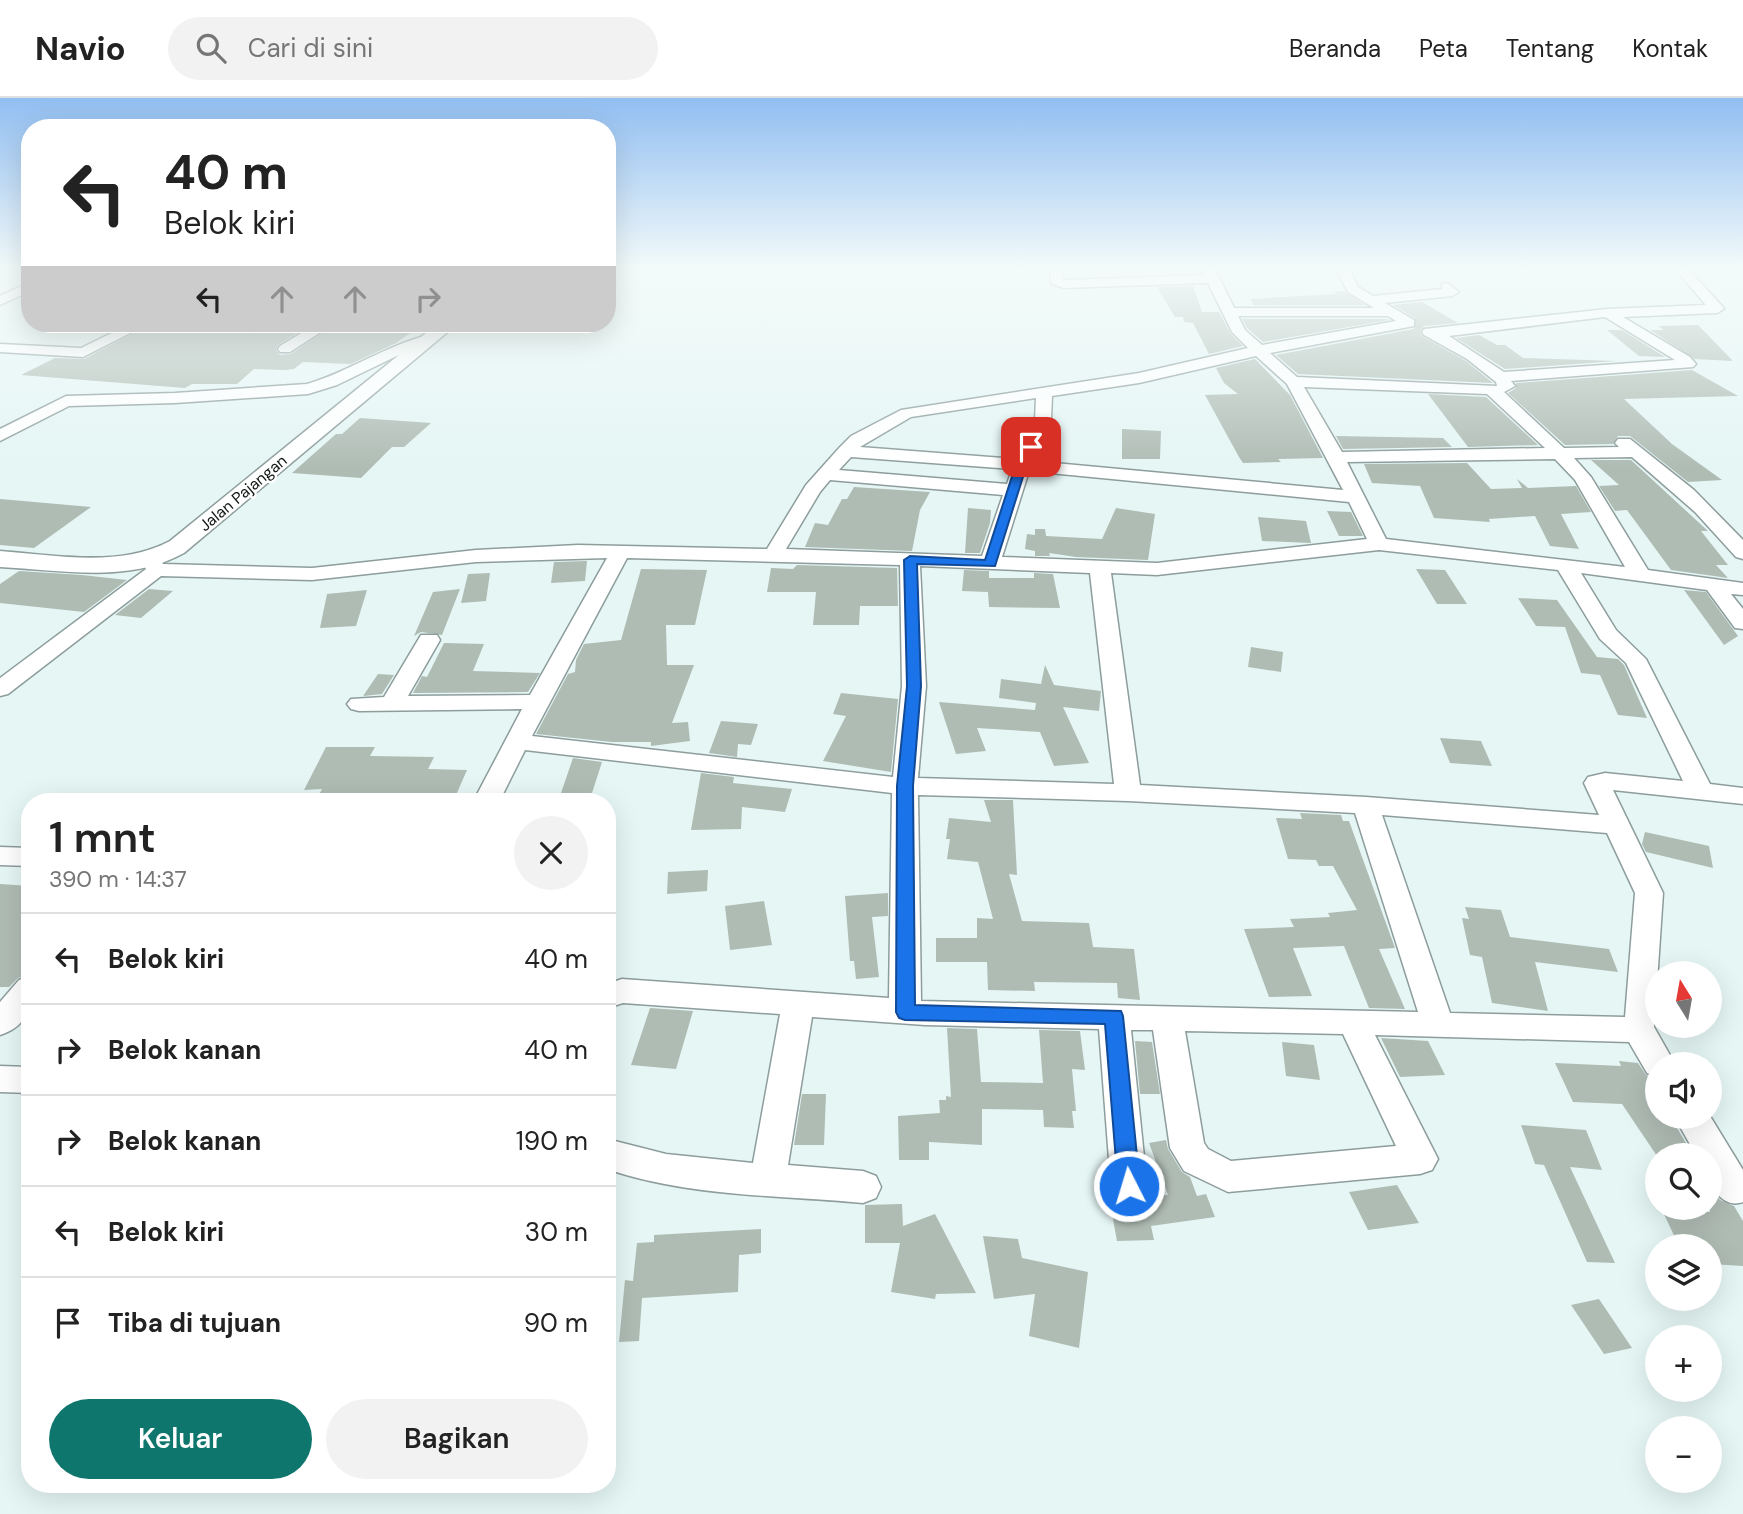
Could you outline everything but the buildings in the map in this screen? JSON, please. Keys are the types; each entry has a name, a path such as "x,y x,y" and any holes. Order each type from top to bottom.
{"main road":[{"name":"Jalan Pajangan","path":"0,559 154,565 434,335"}],"street":[{"path":"0,348 83,353 119,335"},
{"path":"285,349 308,335"},
{"path":"1243,335 1293,382 1336,457 1379,544"},
{"path":"773,555 812,489 846,451 857,440 913,411 1139,378 1261,350 1343,335"},
{"path":"1434,335 1495,383 1583,477 1641,576"},
{"path":"1293,382 1495,383 1688,364 1644,335"},
{"path":"0,436 66,401 175,398 308,389 331,382 400,349 429,339"},
{"path":"990,564 1022,464 1043,419 1044,391"},
{"path":"1614,436 1695,499 1743,553"},
{"path":"846,451 1022,464 1356,497"},
{"path":"1336,457 1637,452"},
{"path":"826,474 1014,491"},
{"path":"0,689 154,565 193,573 312,574 476,556 578,551 1157,569 1379,544 1743,589"},
{"path":"491,793 620,553"},
{"path":"905,1012 905,786 914,686 910,560"},
{"path":"1566,566 1608,634 1635,659 1701,791"},
{"path":"1100,568 1128,793"},
{"path":"1714,586 1743,623"},
{"path":"392,703 429,640"},
{"path":"359,704 538,702"},
{"path":"517,742 905,786 1128,793 1366,805 1616,825"},
{"path":"616,992 622,990 905,1012 1353,1021 1619,1030 1640,1023 1649,893 1597,783 1743,796"},
{"path":"1366,805 1438,1024"},
{"path":"0,856 21,857"},
{"path":"0,1023 21,998"},
{"path":"768,1180 798,1004"},
{"path":"1114,1016 1129,1186"},
{"path":"1167,1019 1186,1148 1196,1160 1227,1177 1420,1159 1353,1021"},
{"path":"1636,1026 1652,1052"},
{"path":"0,1079 21,1080"},
{"path":"1699,1129 1735,1189"},
{"path":"616,1157 634,1164 701,1175 863,1187"}],"route":[{"path":"1031,447 1022,464 990,564 910,560 914,686 905,786 905,1012 1114,1016 1129,1186"}]}
